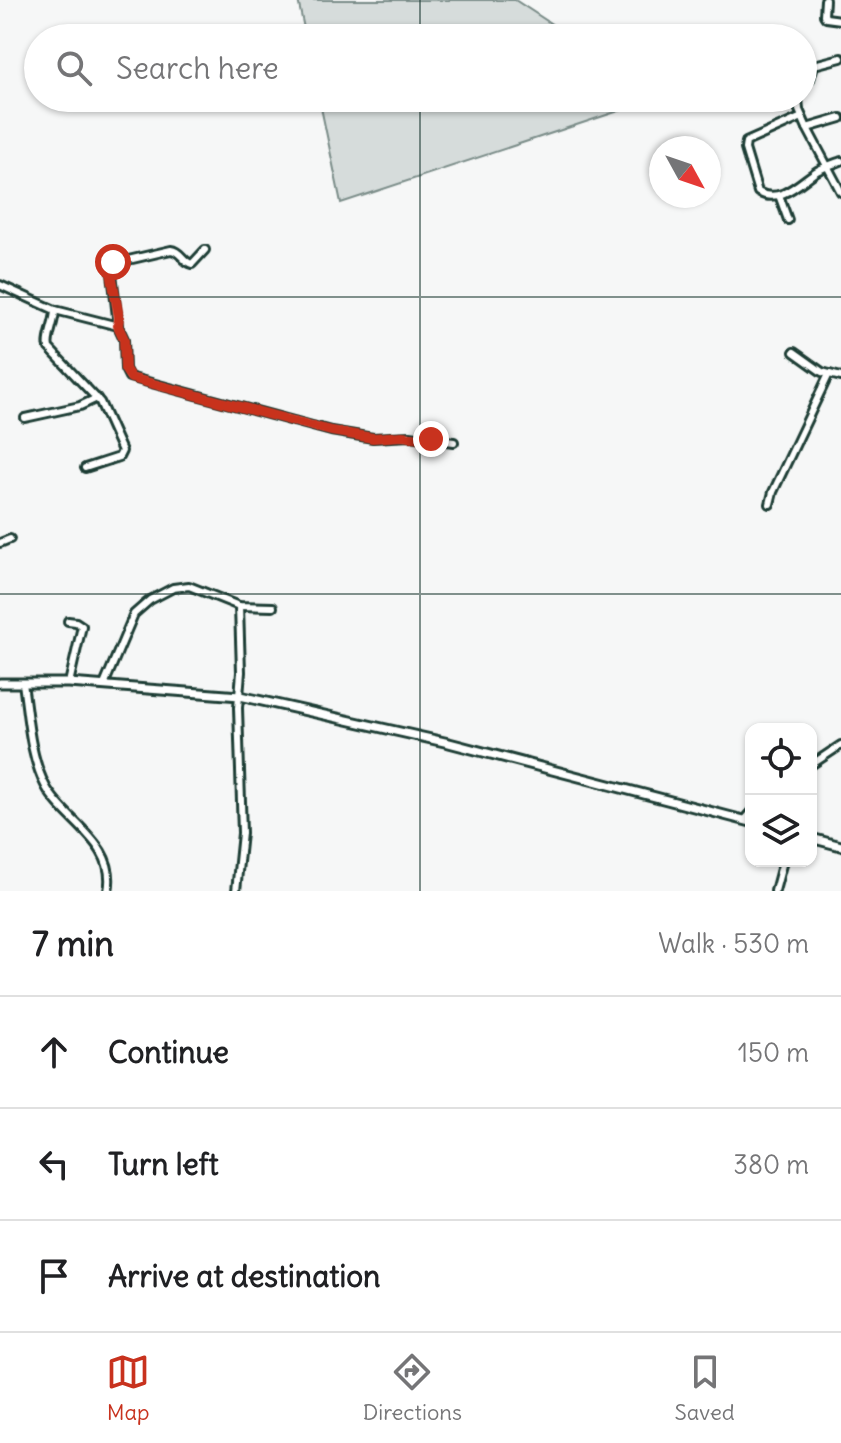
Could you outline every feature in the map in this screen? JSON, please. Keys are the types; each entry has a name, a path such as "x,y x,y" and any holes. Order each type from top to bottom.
{"street":[{"path":"825,0 826,18 841,20"},
{"path":"817,64 841,58"},
{"path":"801,112 841,192"},
{"path":"802,117 748,140 745,145 758,192 765,196 779,195 795,188 826,166 841,161"},
{"path":"807,128 841,118"},
{"path":"779,195 788,220"},
{"path":"205,250 192,264 171,250 113,262 110,267 118,326 124,339 125,369 131,378 331,431 373,438 410,436 454,442"},
{"path":"0,285 55,310 118,326"},
{"path":"55,310 54,326 47,343 49,348 97,398 122,454 85,468"},
{"path":"794,352 822,372 841,377"},
{"path":"770,504 829,374"},
{"path":"25,418 80,406 97,398"},
{"path":"0,543 10,539"},
{"path":"104,685 128,625 140,607 173,588 183,586 239,606 273,607"},
{"path":"236,891 242,833 239,606"},
{"path":"68,621 82,626 69,683"},
{"path":"0,683 69,683 240,696 449,743 745,817"},
{"path":"23,683 41,775 57,803 91,836 101,853 108,868 108,891"},
{"path":"817,761 841,745"},
{"path":"817,840 841,846"},
{"path":"775,891 781,867"}],"shaded area":[{"path":"298,0 515,0 552,24 303,24"},
{"path":"322,112 616,112 341,203"}],"route":[{"path":"113,262 110,267 118,326 124,339 125,369 131,378 331,431 373,438 410,436 431,439"}]}
